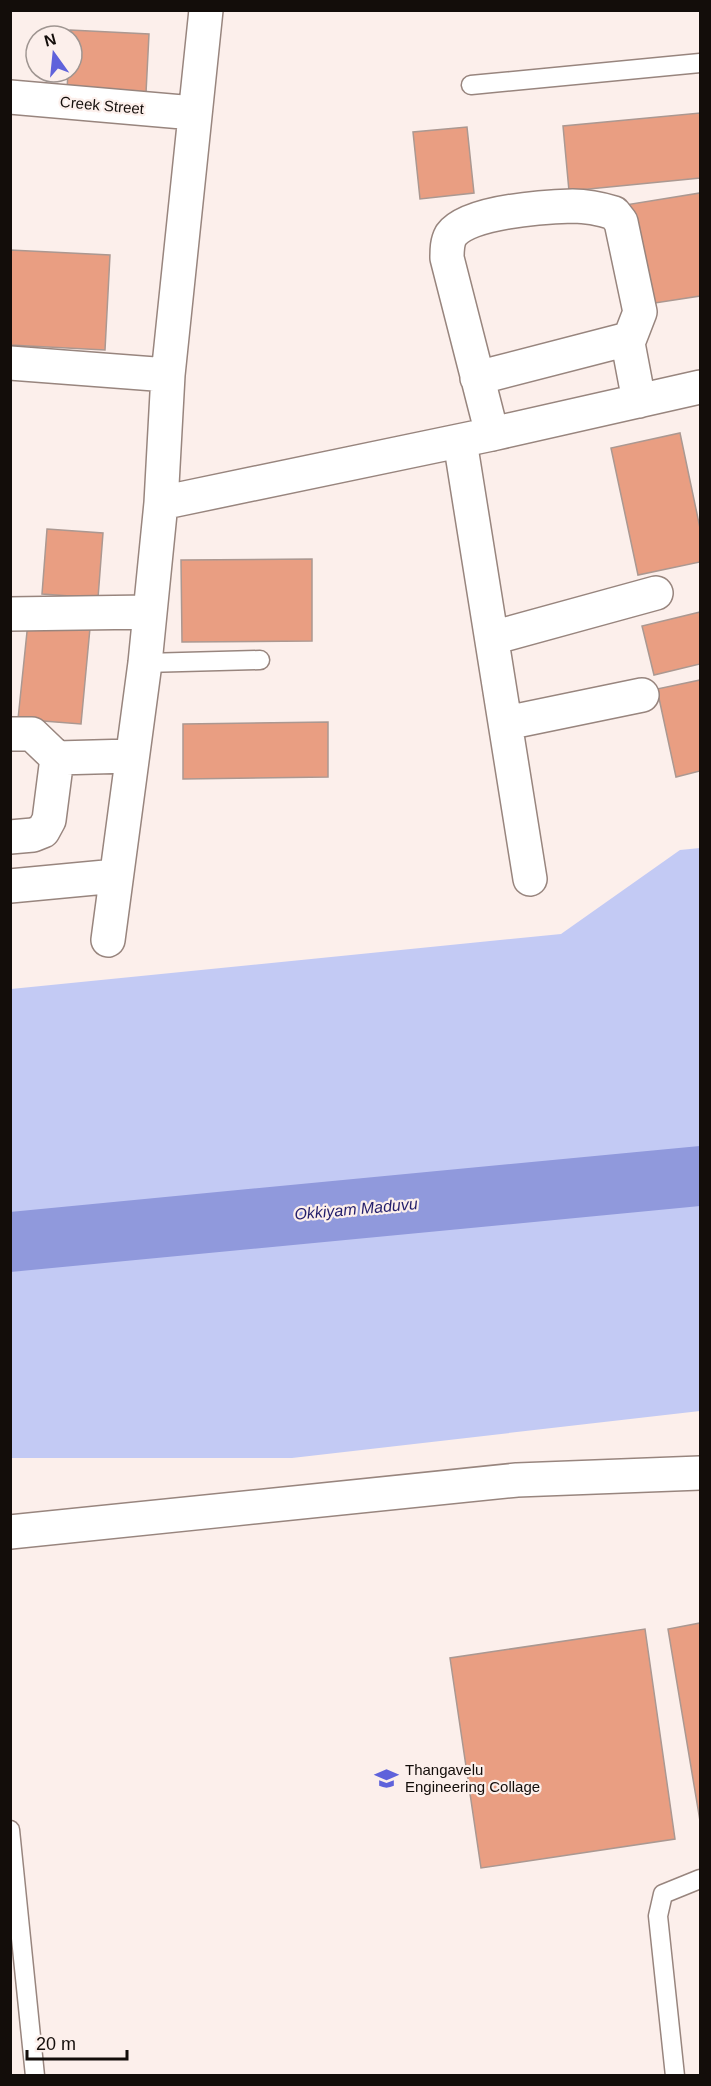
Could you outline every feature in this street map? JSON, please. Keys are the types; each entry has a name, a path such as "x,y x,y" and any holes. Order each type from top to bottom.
{"street":[{"path":"108,940 145,663 160,503 168,375 206,10"},
{"name":"Creek Street","path":"10,97 194,113"},
{"path":"492,434 447,258 447,244 452,234 471,221 492,213 574,206 614,213 621,222 640,312 628,339 639,401"},
{"path":"477,378 628,339"},
{"path":"10,363 168,375"},
{"path":"160,503 460,441 700,387"},
{"path":"460,441 530,879"},
{"path":"492,638 656,593"},
{"path":"10,614 149,612"},
{"path":"506,723 642,695"},
{"path":"10,734 32,734 57,758 131,756"},
{"path":"10,837 33,835 43,831 49,820 57,758"},
{"path":"10,886 116,876"},
{"path":"10,1532 517,1480 700,1473"}],"lane":[{"path":"471,85 700,63"},
{"path":"145,663 260,660"},
{"path":"10,1830 35,2076"},
{"path":"675,2076 658,1916 663,1894 700,1879"}],"shaded area":[{"path":"700,848 700,1411 292,1458 11,1458 11,989 561,934 680,850"}],"building":[{"path":"84,31 149,34 146,93 67,90 67,84 84,84"},
{"path":"700,113 700,178 569,191 563,126"},
{"path":"467,127 474,193 420,199 413,132"},
{"path":"700,193 700,296 642,305 625,205"},
{"path":"10,250 110,255 105,350 10,345"},
{"path":"680,433 700,528 700,562 638,575 611,448"},
{"path":"47,529 103,533 98,598 42,594"},
{"path":"312,559 312,641 182,642 181,560"},
{"path":"700,612 700,664 654,675 642,626"},
{"path":"28,622 90,628 81,724 18,719"},
{"path":"700,680 700,771 676,777 657,689"},
{"path":"328,722 328,777 183,779 183,724"},
{"path":"700,1623 700,1821 668,1629"},
{"path":"645,1629 675,1839 481,1868 450,1658"}],"waterway":[{"name":"Okkiyam Maduvu","path":"10,1242 700,1176"}],"place":[{"name":"Thangavelu Engineering Collage","path":"387,1778"}]}
